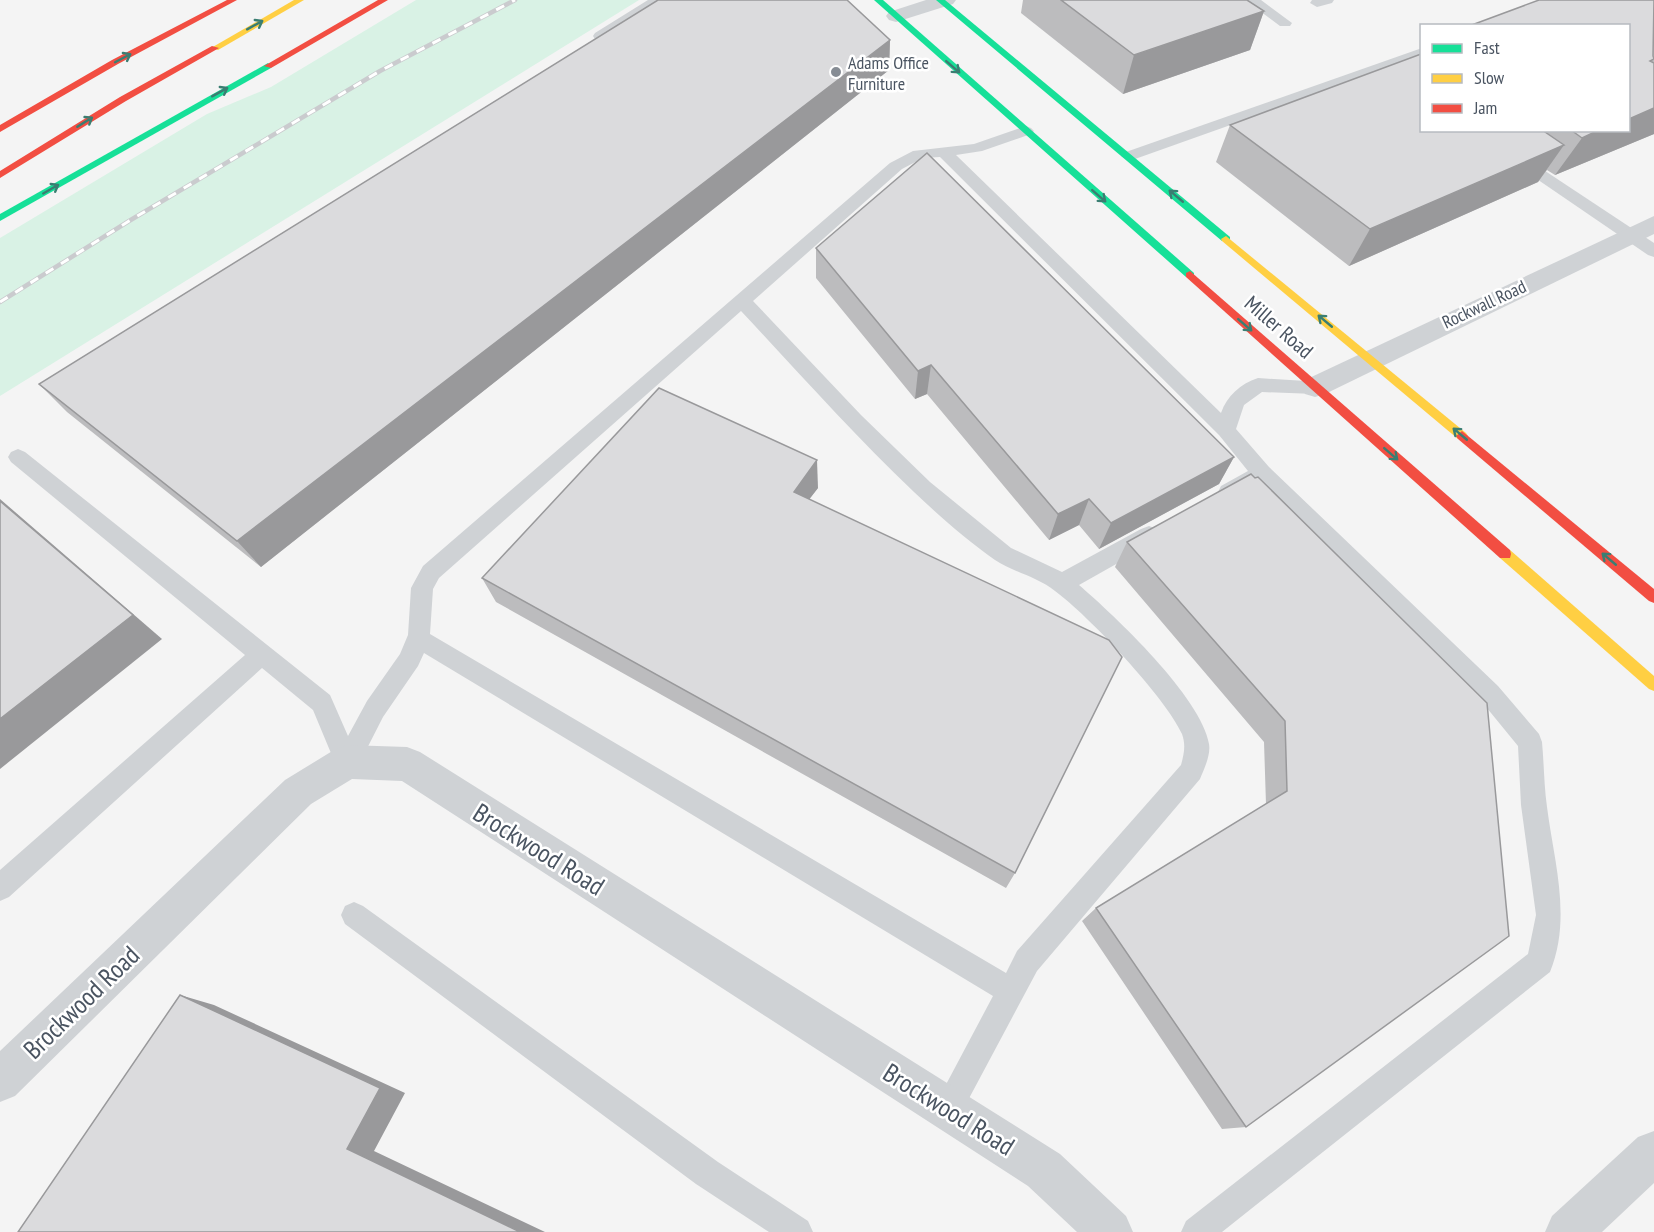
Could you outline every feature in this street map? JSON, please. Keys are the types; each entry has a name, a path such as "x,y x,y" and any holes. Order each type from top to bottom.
{"main road":[{"path":"0,129 115,62 233,0"},
{"path":"0,175 123,99 300,0"},
{"path":"0,218 384,0"},
{"name":"Miller Road","path":"878,0 1654,686"},
{"name":"Miller Road","path":"943,0 1654,597"}],"street":[{"path":"896,16 943,0"},
{"name":"Rockwall Road","path":"1316,387 1370,358 1654,224"},
{"name":"Brockwood Road","path":"5,1065 298,792 347,762 407,764 1044,1170 1110,1232"},
{"path":"1568,1232 1654,1153"}],"lane":[{"path":"588,44 657,0"},
{"path":"1251,0 1285,23"},
{"path":"1129,156 1420,53"},
{"path":"1377,68 1395,80"},
{"path":"347,762 375,709 410,659 418,638 422,588 431,572 896,166 919,154 976,148 1026,131"},
{"path":"1475,132 1654,251"},
{"path":"943,151 1226,430 1263,473 1490,694 1530,742 1534,805 1550,915 1540,962 1197,1232"},
{"path":"742,301 854,420 923,488 1003,554 1062,583 1082,600 1184,714 1197,743 1191,771 1027,961 948,1109"},
{"path":"1226,430 1234,402 1258,385 1316,387"},
{"path":"18,457 322,703 347,762"},
{"path":"1212,501 1263,473"},
{"path":"1062,583 1172,523"},
{"path":"418,638 1011,992"},
{"path":"0,888 262,654"},
{"path":"354,915 698,1167 797,1232"}],"green space":[{"path":"416,0 639,0 0,396 0,238 207,114 271,87"}],"building":[{"path":"658,0 847,0 890,40 237,541 39,384"},
{"path":"1061,0 1247,0 1264,11 1134,55"},
{"path":"1539,0 1654,0 1654,59 1650,61 1654,63 1654,108 1630,119 1630,24 1474,24"},
{"path":"1420,55 1420,132 1545,132 1564,145 1370,229 1230,125"},
{"path":"1574,132 1595,132 1582,138"},
{"path":"927,153 1234,457 1111,523 1089,499 1058,514 931,365 918,371 816,248"},
{"path":"659,388 817,460 794,492 1109,640 1122,657 1015,873 482,578"},
{"path":"1251,474 1255,478 1258,477 1487,703 1509,936 1246,1127 1096,908 1287,791 1285,721 1127,542"},
{"path":"0,501 133,615 0,719"},
{"path":"180,995 380,1088 347,1149 520,1232 18,1232"}],"railway":[{"path":"0,302 129,221 380,71 515,0"}],"traffic: fast":[{"path":"878,0 1190,275"},
{"path":"940,0 1226,239"},
{"path":"0,218 268,66"}],"traffic: slow":[{"path":"215,48 300,0"},
{"path":"1226,239 1462,436"},
{"path":"1505,554 1654,685"}],"traffic: jam":[{"path":"0,129 115,62 233,0"},
{"path":"268,66 384,0"},
{"path":"0,175 123,99 215,48"},
{"path":"1190,275 1505,554"},
{"path":"1462,436 1654,597"}],"place":[{"name":"Adams Office Furniture","path":"836,72"}]}
